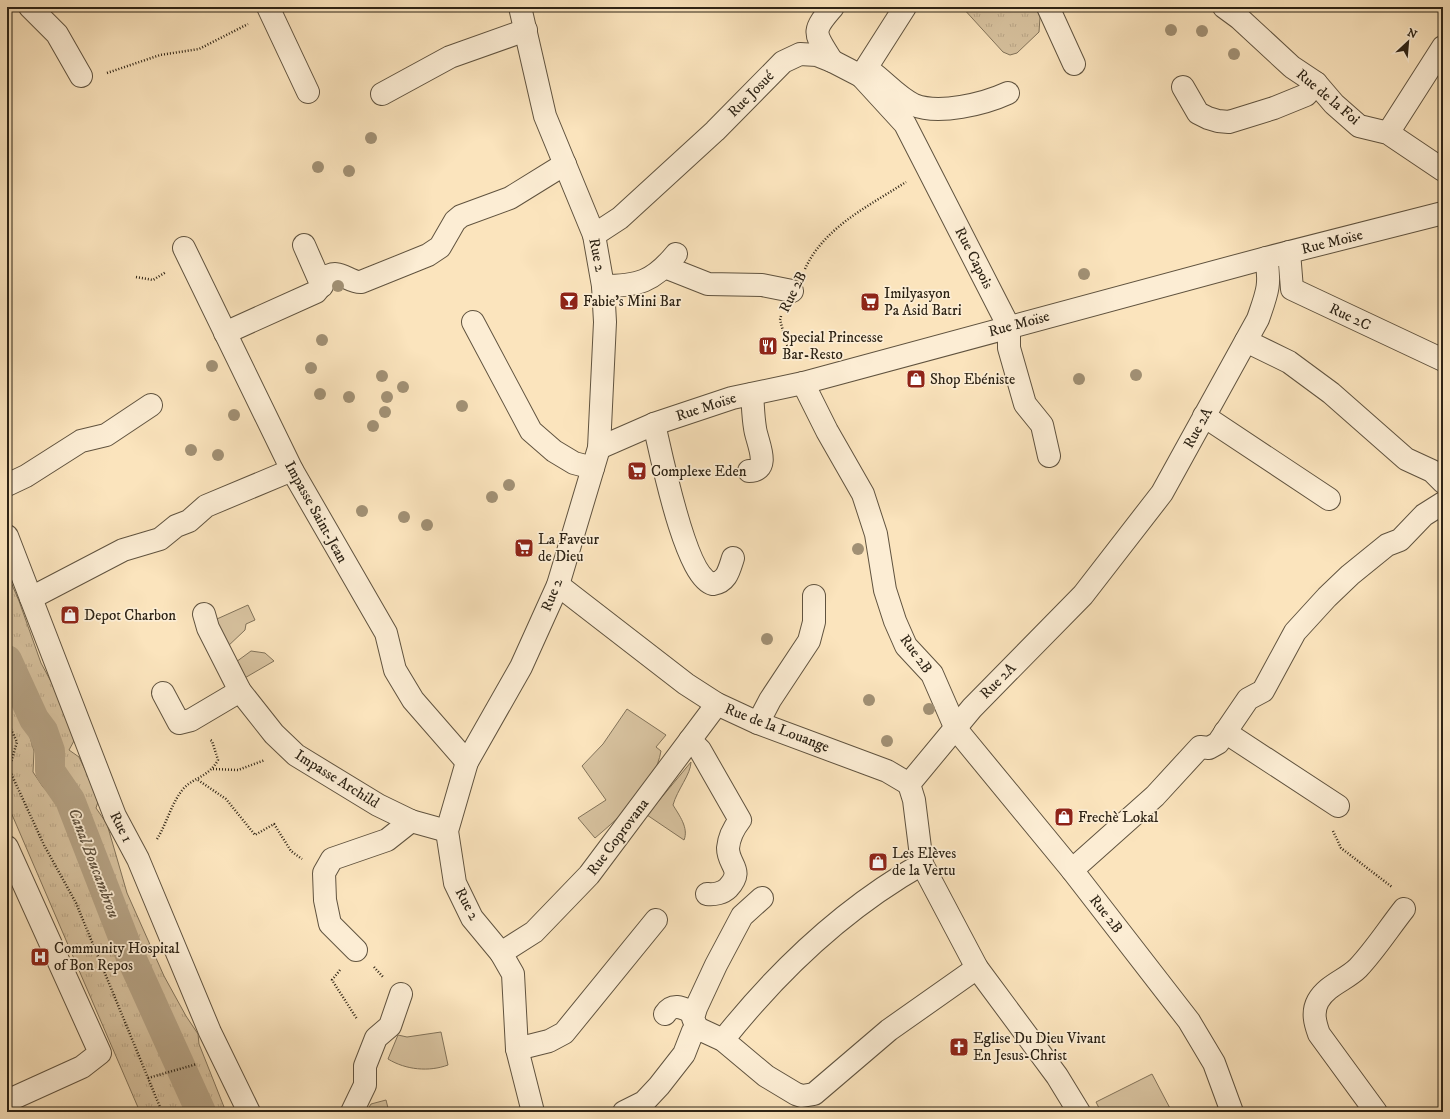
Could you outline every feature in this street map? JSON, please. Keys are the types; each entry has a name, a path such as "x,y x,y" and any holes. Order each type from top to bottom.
{"street":[{"path":"30,7 57,34 81,76"},
{"name":"Rue 2","path":"520,7 545,116 594,235 603,286 605,322 596,458 558,584 521,667 467,762 447,832 456,883 472,918 501,953 513,974 517,1049 533,1112"},
{"path":"832,61 819,40 817,33 819,23 833,7"},
{"path":"905,7 863,72 905,100 915,105 934,109 978,103 1008,93"},
{"path":"1048,7 1074,64"},
{"name":"Rue de la Foi","path":"1224,7 1240,18 1292,67 1316,82 1334,104 1359,126 1388,133 1443,170"},
{"path":"269,10 308,92"},
{"path":"382,94 450,57 526,30"},
{"path":"1388,133 1443,47"},
{"name":"Rue Josué","path":"594,235 620,218 715,131 784,62 800,54 817,55 863,72"},
{"name":"Rue Capois","path":"863,72 905,124 1009,327 1009,348 1025,404 1042,425 1049,456"},
{"path":"1183,87 1198,113 1218,122 1229,122 1274,108 1306,95 1316,82"},
{"path":"225,333 316,292 322,286 325,279 330,276 342,274 353,282 361,282 428,255 440,247 455,221 461,216 510,198 564,164"},
{"name":"Rue Moïse","path":"596,458 654,424 732,398 803,383 1266,258 1443,213"},
{"path":"304,245 322,286"},
{"name":"Rue 2C","path":"1289,252 1292,289 1443,360"},
{"name":"Impasse Saint-Jean","path":"186,253 292,470 386,633 395,670 413,700 467,762"},
{"name":"Rue 2A","path":"909,784 972,708 1084,595 1162,493 1258,319 1267,294 1270,276 1266,258"},
{"path":"603,286 628,286 648,279 670,261 708,284 762,285 792,292"},
{"path":"474,322 531,431 554,451 574,463 596,458"},
{"path":"1246,341 1289,362 1332,393 1406,459 1432,471 1443,482"},
{"name":"Rue 2B","path":"803,383 827,431 863,494 876,534 885,590 894,621 906,646 932,674 956,729 1072,870 1189,1021 1214,1063 1232,1112"},
{"path":"749,471 753,471 760,466 763,458 755,429 752,394"},
{"path":"7,485 26,476 81,441 106,435 151,405"},
{"path":"1204,416 1329,499"},
{"path":"654,424 680,529 702,578 713,584 725,579 733,558"},
{"path":"31,598 123,550 160,539 176,526 189,521 206,506 292,470"},
{"path":"1072,870 1155,796 1200,747 1210,748 1214,746 1248,699 1263,691 1295,632 1326,597 1387,545 1400,540 1424,515 1443,503"},
{"name":"Rue 1","path":"7,536 115,816 138,859 210,1032 249,1112"},
{"name":"Rue de la Louange","path":"558,584 686,684 717,704 758,723 888,771 909,784"},
{"path":"758,723 770,700 809,641 814,622 814,596"},
{"name":"Impasse Archild","path":"204,614 208,628 240,691 274,734 292,751 378,805 411,821 447,832"},
{"path":"163,693 179,723 191,720 240,691"},
{"name":"Rue Coprovana","path":"501,953 534,932 589,875 717,704"},
{"path":"1225,732 1338,806"},
{"path":"690,740 700,750 740,820 731,833 728,850 736,875 734,881 726,891 713,895 708,894"},
{"path":"909,784 914,800 922,864 977,968 1057,1076 1079,1112"},
{"path":"356,950 330,924 325,900 324,873 332,859 386,840 411,821"},
{"path":"7,847 100,1053 82,1067 7,1101"},
{"path":"723,1040 754,1002 766,992 800,954 823,934 896,879 922,864"},
{"path":"624,1112 644,1102 659,1086 684,1054 716,965 742,916 762,898"},
{"path":"1376,1112 1319,1034 1315,1024 1315,1012 1318,1002 1324,993 1358,968 1404,909"},
{"path":"517,1049 549,1041 564,1033 656,920"},
{"path":"665,1014 668,1008 675,1006 723,1040 766,1076 796,1094 810,1095 824,1087 889,1030 977,968"},
{"path":"356,1110 366,1085 365,1066 376,1038 390,1026 401,994"}],"path":[{"path":"81,76 99,76 160,55 199,49 269,10"},
{"name":"Rue 2B","path":"803,383 793,366 780,320 792,292 810,261 827,236 847,220 928,168"},
{"path":"136,277 153,280 186,253"},
{"path":"138,859 147,852 163,829 168,813 184,788 213,770 218,760 212,741 198,730 191,720"},
{"path":"7,721 17,742 9,769 44,845 76,902 162,1112"},
{"path":"213,770 238,770 292,751"},
{"path":"198,780 226,799 251,832 258,834 274,824 291,851 324,873"},
{"path":"1338,806 1332,830 1341,848 1392,886 1404,900 1404,909"},
{"path":"376,1038 361,1026 332,980 356,950 401,994"},
{"path":"148,1078 189,1065 200,1064 222,1056"}],"green space":[{"path":"962,7 1036,7 1040,17 1039,32 1017,53 1010,55 1003,52"},
{"path":"7,573 19,601 41,663 55,689 75,739 69,750 79,757 99,799 96,808 107,824 127,893 164,976 186,1016 198,1034 199,1044 226,1112 210,1112 181,1042 166,1015 157,1003 109,887 99,855 68,784 55,768 47,725 27,691 7,644"},
{"path":"248,605 255,620 246,624 245,630 226,648 208,623"},
{"path":"251,651 265,653 274,661 243,679 236,662"},
{"path":"7,678 19,700 34,751 33,772 43,787 68,814 88,868 188,1112 140,1112 7,803"},
{"path":"627,709 666,735 656,747 661,751 658,764 644,788 626,810 595,838 578,818 606,800 582,766 603,744"},
{"path":"691,762 689,772 673,805 684,826 684,840 647,815"},
{"path":"441,1032 448,1065 433,1069 418,1069 402,1066 388,1059 398,1035 407,1037"},
{"path":"1152,1074 1172,1112 1101,1112 1096,1102"},
{"path":"386,1100 389,1112 366,1112 371,1104"}],"waterway":[{"name":"Canal Boucambrou","path":"7,660 34,719 43,731 50,751 50,771 70,800 130,955 201,1112"}],"place":[{"name":"Fabie's Mini Bar","path":"569,301"},
{"name":"Imilyasyon Pa Asid Batri","path":"870,302"},
{"name":"Special Princesse Bar-Resto","path":"768,346"},
{"name":"Shop Ebéniste","path":"916,379"},
{"name":"Complexe Eden","path":"637,471"},
{"name":"La Faveur de Dieu","path":"524,548"},
{"name":"Depot Charbon","path":"70,615"},
{"name":"Frechè Lokal","path":"1064,817"},
{"name":"Les Elèves de la Vertu","path":"878,862"},
{"name":"Community Hospital of Bon Repos","path":"40,957"},
{"name":"Eglise Du Dieu Vivant En Jesus-Christ","path":"959,1047"}]}
